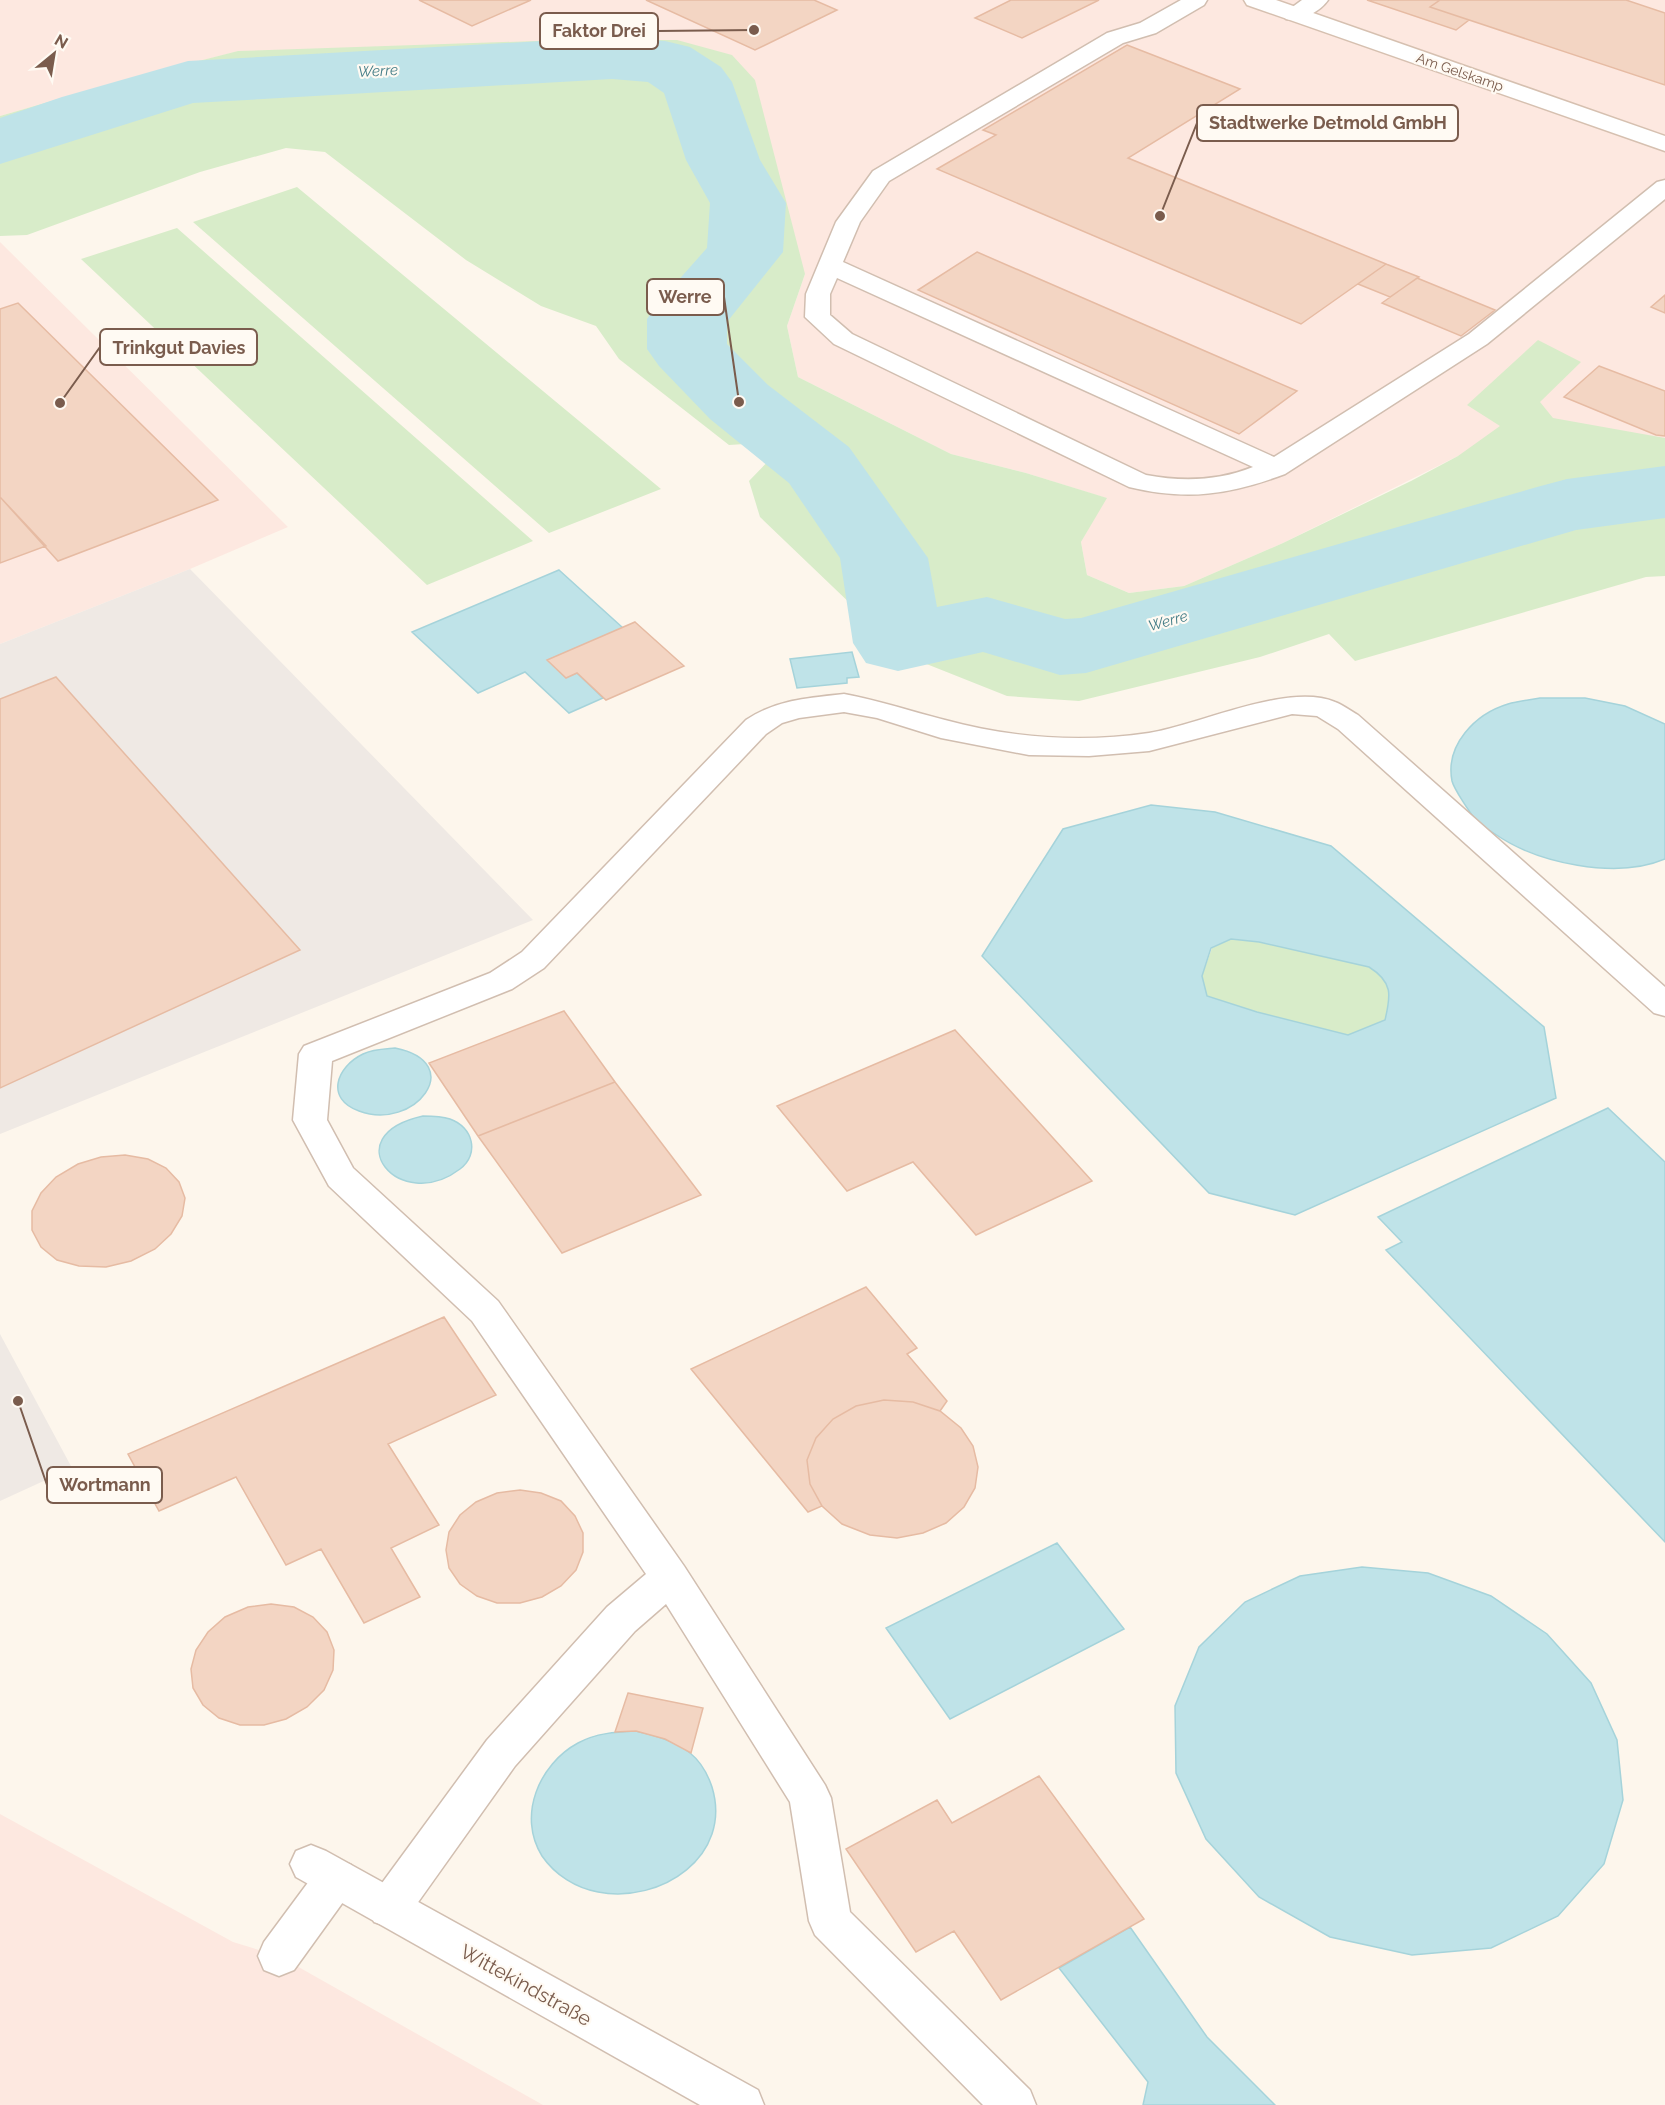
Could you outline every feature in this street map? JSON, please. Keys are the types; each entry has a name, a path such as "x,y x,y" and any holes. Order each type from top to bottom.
{"street":[{"path":"1196,0 1148,28 1115,38 881,176 848,222 818,294 817,317 843,339 1138,481 1170,488 1209,489 1241,482 1276,468 1478,339 1665,187"},
{"name":"Am Gelskamp","path":"1255,0 1665,144"},
{"path":"1294,15 1317,0"},
{"path":"831,266 1276,468"},
{"path":"1014,2105 830,1921 810,1798 670,1577 485,1311 341,1177 310,1120 316,1054 501,981 533,960 740,741 772,717 797,708 844,703 882,710 941,729 1029,746 1089,747 1149,742 1292,705 1324,708 1348,722 1665,1005"},
{"path":"389,1908 501,1753 621,1618 670,1577"},
{"name":"Wittekindstraße","path":"279,1956 323,1871 742,2105"}],"shaded area":[{"path":"0,0 1665,0 1665,448 1458,456 1283,543 1184,586 1129,593 1087,575 1081,542 1106,498 1026,473 951,454 798,377 787,326 805,274 239,51 124,80 0,116"},
{"path":"0,242 288,527 190,569 0,644"},
{"path":"190,569 533,920 0,1134 0,644"},
{"path":"0,1334 72,1468 0,1501"},
{"path":"0,1814 233,1942 279,1956 543,2105 0,2105"}],"green space":[{"path":"564,40 677,40 732,55 755,80 805,274 787,326 798,377 951,454 1026,473 1107,498 1081,542 1087,575 1129,593 1184,586 1283,543 1411,481 1458,456 1500,426 1467,405 1538,340 1581,362 1540,402 1553,418 1665,438 1665,576 1646,577 1355,661 1329,634 1260,657 1079,701 1007,696 924,663 856,609 760,517 749,481 775,454 761,443 729,445 619,359 596,326 541,306 466,260 325,152 286,148 200,172 27,235 0,236 0,116 124,80 238,51"},
{"path":"297,187 661,489 549,533 193,222"},
{"path":"177,228 533,541 427,585 81,259"},
{"path":"1231,939 1259,942 1369,967 1383,978 1389,990 1385,1020 1348,1035 1257,1012 1207,996 1202,976 1212,948"}],"water":[{"path":"559,570 623,628 548,660 566,677 577,673 603,698 569,713 525,672 478,693 412,632"},
{"path":"852,652 859,677 847,678 847,683 797,688 790,659"},
{"path":"1540,698 1585,698 1625,706 1665,724 1665,859 1624,868 1601,868 1554,860 1512,844 1473,817 1452,781 1453,755 1458,743 1474,723 1484,715 1512,703"},
{"path":"1151,805 1215,812 1331,846 1544,1027 1556,1098 1295,1215 1209,1193 982,956 1063,829","holes":["1231,939 1259,942 1369,967 1382,978 1388,990 1385,1020 1348,1035 1257,1012 1207,996 1202,976 1211,948"]},
{"path":"395,1048 417,1056 428,1067 431,1080 425,1093 414,1104 398,1112 379,1115 348,1106 341,1099 338,1091 338,1083 346,1067 367,1052"},
{"path":"1608,1108 1665,1162 1665,1542 1386,1250 1402,1242 1378,1217"},
{"path":"423,1116 443,1117 458,1123 469,1134 472,1149 466,1163 460,1169 437,1181 416,1183 398,1178 385,1167 379,1154 382,1139 396,1126"},
{"path":"1057,1543 1124,1629 950,1719 886,1628"},
{"path":"1362,1567 1428,1573 1491,1596 1547,1634 1591,1683 1617,1740 1623,1800 1604,1864 1558,1916 1491,1948 1412,1955 1330,1937 1259,1897 1206,1839 1176,1773 1175,1706 1199,1647 1245,1602 1300,1576"},
{"path":"636,1731 678,1745 694,1756 700,1764 712,1787 716,1812 712,1834 702,1854 686,1870 667,1882 645,1890 622,1894 590,1890 560,1875 542,1856 535,1841 532,1824 532,1808 536,1792 552,1764 578,1743 599,1735"},
{"path":"1130,1927 1207,2037 1275,2105 1143,2105 1148,2082 1059,1968"}],"building":[{"path":"419,0 531,0 472,26"},
{"path":"646,0 814,0 837,10 755,50"},
{"path":"1011,0 1099,0 1022,38 975,18"},
{"path":"1367,0 1440,0 1430,7 1469,20 1456,30"},
{"path":"1440,0 1626,0 1665,13 1665,85 1430,7"},
{"path":"1127,45 1240,89 1128,158 1386,264 1301,324 937,169 996,135 983,130"},
{"path":"977,252 1297,391 1239,434 918,290"},
{"path":"1386,264 1419,277 1390,297 1358,284"},
{"path":"1417,278 1495,310 1461,336 1382,303"},
{"path":"1665,295 1665,313 1651,307"},
{"path":"18,303 218,500 58,561 0,497 0,309"},
{"path":"1599,366 1665,391 1665,436 1656,435 1564,397"},
{"path":"0,497 46,546 0,563"},
{"path":"635,622 684,666 606,700 577,673 566,678 547,660"},
{"path":"56,677 300,950 0,1088 0,699"},
{"path":"564,1011 615,1082 478,1136 429,1063"},
{"path":"955,1030 1092,1181 976,1235 913,1162 847,1191 777,1106"},
{"path":"615,1082 701,1195 562,1253 478,1136"},
{"path":"125,1155 148,1159 166,1168 179,1182 185,1198 182,1216 171,1234 155,1249 131,1261 106,1267 79,1266 57,1260 41,1247 32,1230 32,1211 41,1193 56,1177 78,1164 101,1157"},
{"path":"866,1287 917,1348 907,1354 947,1401 940,1411 913,1402 884,1400 856,1406 833,1419 816,1438 807,1460 810,1484 822,1506 808,1512 691,1369"},
{"path":"444,1317 496,1395 388,1444 439,1525 391,1548 420,1597 364,1623 321,1549 286,1565 236,1477 159,1511 128,1454"},
{"path":"884,1400 913,1402 940,1411 961,1428 973,1446 978,1467 975,1488 964,1507 946,1523 923,1533 897,1538 870,1535 842,1524 822,1506 810,1484 807,1460 816,1438 833,1419 856,1406"},
{"path":"520,1490 541,1493 561,1501 575,1516 583,1533 583,1552 576,1570 561,1586 542,1597 520,1603 497,1603 477,1596 460,1584 449,1568 446,1550 449,1532 460,1515 476,1502 497,1493"},
{"path":"271,1604 294,1607 313,1617 327,1632 334,1650 333,1670 324,1690 307,1707 286,1719 264,1725 240,1725 219,1718 203,1705 193,1688 191,1669 196,1650 208,1632 225,1617 248,1607"},
{"path":"628,1693 703,1708 691,1753 665,1739 636,1731 615,1732"},
{"path":"1039,1776 1144,1919 1001,2000 954,1931 916,1952 846,1849 937,1800 952,1823"}],"waterway":[{"name":"Werre","path":"0,142 87,112 188,82 612,58 665,62 696,82 723,160 748,203 745,252 687,319 687,349 739,402 819,465 884,558 898,643 987,624 1060,647 1086,645 1567,505 1665,492"}],"place":[{"name":"Faktor Drei","path":"754,30"},
{"name":"Stadtwerke Detmold GmbH","path":"1160,216"},
{"name":"Werre","path":"739,402"},
{"name":"Trinkgut Davies","path":"60,403"},
{"name":"Wortmann","path":"18,1401"}]}
